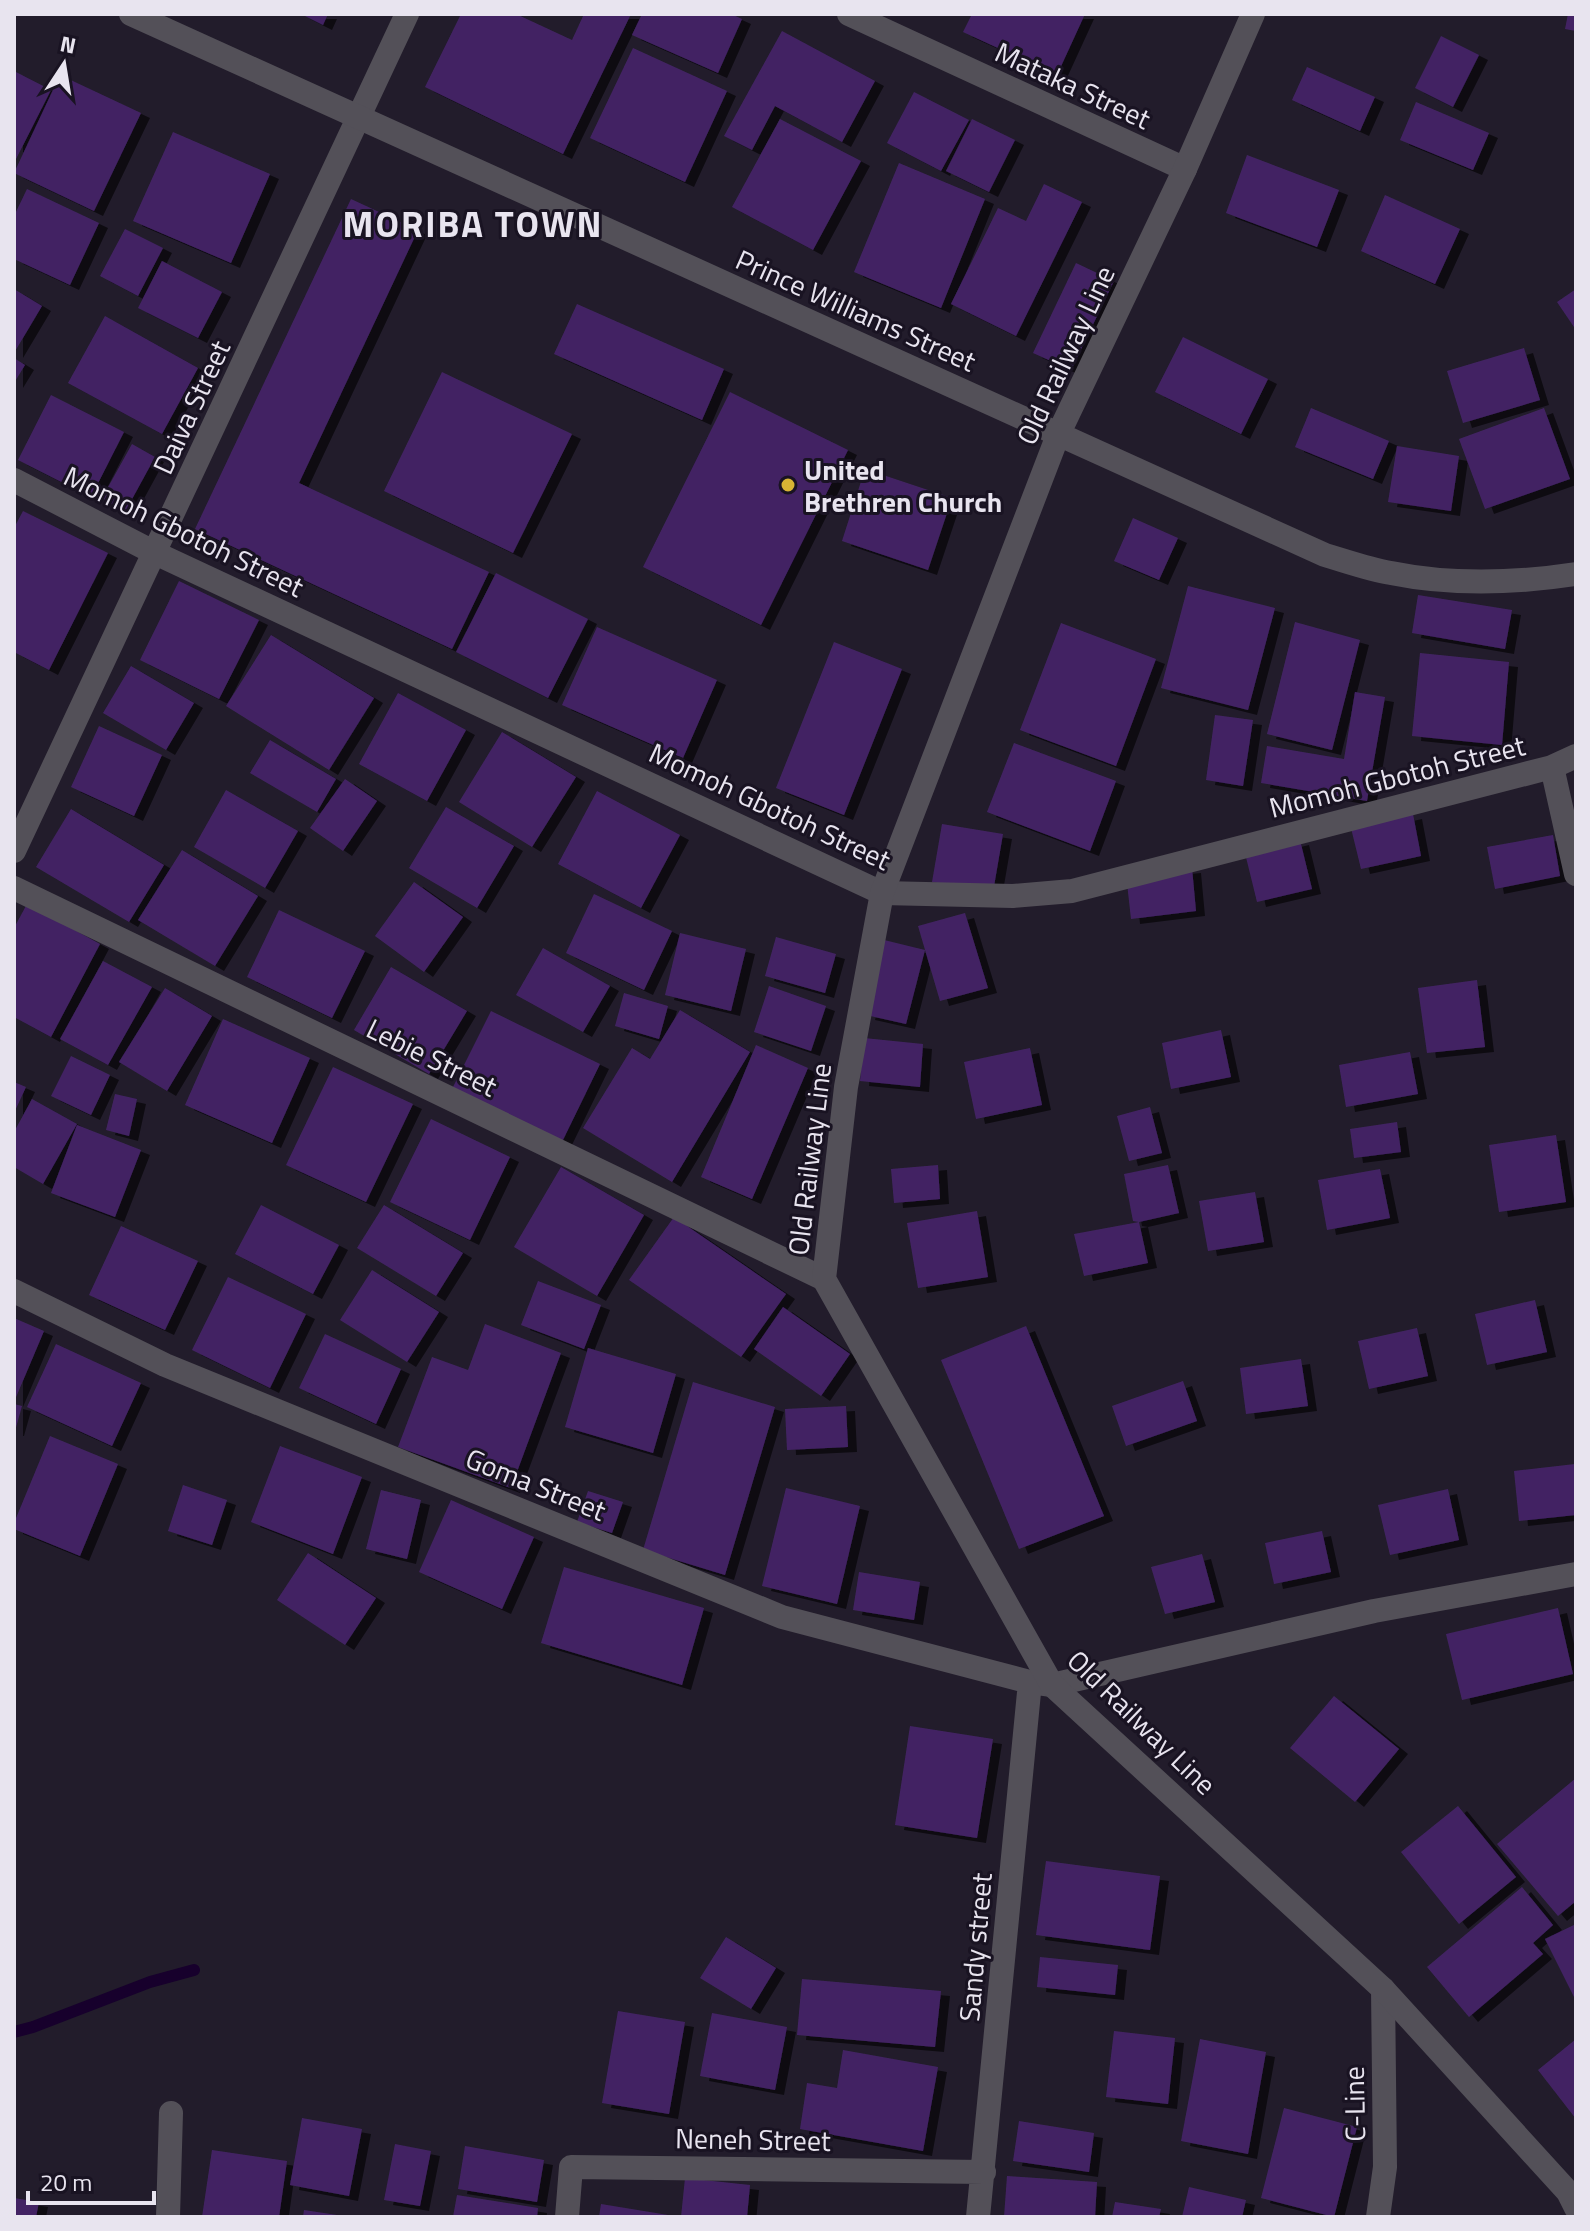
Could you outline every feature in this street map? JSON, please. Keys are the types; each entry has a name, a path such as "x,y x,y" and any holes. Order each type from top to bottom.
{"street":[{"name":"Prince Williams Street","path":"131,14 1325,555 1392,573 1462,580 1546,579 1576,574"},
{"name":"Daiva Street","path":"14,851 407,14"},
{"name":"Mataka Street","path":"849,14 1185,169"},
{"name":"Old Railway Line","path":"1253,14 1185,169 1058,435 882,893 846,1087 824,1279 1041,1684 1383,1989 1568,2192 1576,2208"},
{"name":"Momoh Gbotoh Street","path":"14,480 155,553 882,893 1013,896 1072,891 1552,767 1576,756"},
{"path":"1552,767 1576,874"},
{"name":"Lebie Street","path":"14,888 824,1279"},
{"name":"Goma Street","path":"14,1291 165,1365 782,1617 1041,1684"},
{"path":"1041,1684 1374,1611 1576,1574"},
{"name":"Sandy street","path":"978,2217 1041,1684"},
{"name":"C-Line","path":"1378,2217 1385,2167 1383,1989"},
{"path":"168,2217 171,2113"},
{"name":"Neneh Street","path":"567,2217 571,2167 984,2172"}],"building":[{"path":"301,14 328,14 323,25"},
{"path":"461,14 516,14 572,40 584,14 631,14 563,154 425,87"},
{"path":"642,14 731,14 742,19 718,73 632,35"},
{"path":"972,14 1085,14 1057,75 963,32"},
{"path":"1568,14 1576,14 1576,31 1565,29"},
{"path":"782,31 875,81 842,142 775,106 752,150 724,136"},
{"path":"1441,36 1479,55 1453,107 1415,88"},
{"path":"633,48 727,91 685,182 590,138"},
{"path":"1307,67 1375,97 1360,131 1292,100"},
{"path":"14,71 51,90 14,163"},
{"path":"60,75 141,113 94,211 14,173"},
{"path":"914,92 969,120 941,171 887,143"},
{"path":"1416,102 1489,133 1473,170 1400,140"},
{"path":"780,119 861,161 813,250 732,207"},
{"path":"972,119 1015,140 989,192 946,171"},
{"path":"173,132 270,174 231,263 133,221"},
{"path":"1247,155 1339,190 1317,247 1226,213"},
{"path":"899,163 985,199 941,308 854,272"},
{"path":"1044,184 1082,202 1016,336 951,304 998,208 1026,221"},
{"path":"27,189 99,223 70,285 14,259 14,216"},
{"path":"1385,195 1460,229 1435,284 1361,251"},
{"path":"351,199 418,230 299,483 489,572 452,649 195,529"},
{"path":"125,229 163,248 138,296 100,276"},
{"path":"162,261 222,292 198,338 138,308"},
{"path":"1076,263 1114,281 1071,370 1033,353"},
{"path":"14,289 42,306 14,353"},
{"path":"1576,289 1576,330 1557,302"},
{"path":"577,304 724,369 702,420 554,354"},
{"path":"105,316 198,368 162,434 68,383"},
{"path":"1183,337 1268,379 1241,434 1155,392"},
{"path":"1524,348 1540,400 1463,423 1447,371"},
{"path":"14,358 25,365 14,383"},
{"path":"442,372 572,434 513,553 384,491"},
{"path":"730,392 848,450 761,625 643,567"},
{"path":"51,395 124,432 91,497 18,460"},
{"path":"1311,408 1389,441 1373,479 1295,447"},
{"path":"1544,408 1570,479 1485,509 1459,439"},
{"path":"132,444 155,457 125,512 102,498"},
{"path":"1397,446 1459,456 1451,511 1388,502"},
{"path":"865,469 952,498 928,570 842,541"},
{"path":"23,511 108,553 49,670 14,652 14,528"},
{"path":"1133,518 1178,538 1159,580 1114,561"},
{"path":"496,573 588,619 548,698 456,652"},
{"path":"179,581 259,620 219,699 140,660"},
{"path":"1188,586 1275,608 1248,710 1161,688"},
{"path":"1418,595 1512,610 1505,649 1412,633"},
{"path":"1295,622 1360,640 1332,750 1267,734"},
{"path":"1061,623 1156,659 1116,766 1020,730"},
{"path":"597,627 717,680 683,758 562,705"},
{"path":"271,635 374,698 329,770 226,706"},
{"path":"834,642 902,669 844,815 776,788"},
{"path":"1420,653 1509,662 1502,745 1412,736"},
{"path":"131,666 194,703 166,750 103,713"},
{"path":"1355,692 1385,697 1367,801 1261,783 1267,746 1344,759"},
{"path":"398,693 466,730 427,801 359,764"},
{"path":"1215,715 1253,720 1243,786 1206,780"},
{"path":"99,726 162,755 134,816 71,787"},
{"path":"502,732 576,777 532,847 459,802"},
{"path":"270,740 336,779 317,812 250,773"},
{"path":"1014,743 1116,781 1090,851 987,812"},
{"path":"345,779 377,801 343,851 310,828"},
{"path":"226,790 298,831 265,888 194,847"},
{"path":"597,791 680,835 641,908 558,864"},
{"path":"446,807 514,846 477,908 409,868"},
{"path":"71,809 164,865 129,922 36,867"},
{"path":"1413,814 1421,856 1361,869 1351,828"},
{"path":"942,824 1003,834 993,892 932,882"},
{"path":"1553,835 1560,876 1495,889 1487,847"},
{"path":"1300,840 1312,889 1257,902 1245,853"},
{"path":"182,850 258,896 215,966 138,920"},
{"path":"1192,868 1196,911 1131,919 1126,874"},
{"path":"414,882 463,917 424,972 375,936"},
{"path":"594,894 672,931 644,990 566,953"},
{"path":"27,904 100,944 51,1037 14,1017 14,928"},
{"path":"279,910 365,951 332,1018 247,977"},
{"path":"965,913 988,988 940,1001 918,926"},
{"path":"680,933 746,949 731,1011 665,995"},
{"path":"776,937 836,954 825,993 765,976"},
{"path":"884,940 925,950 906,1024 866,1015"},
{"path":"543,948 610,986 583,1032 516,995"},
{"path":"103,961 152,987 108,1065 60,1039"},
{"path":"391,967 467,1011 429,1074 354,1030"},
{"path":"1477,980 1485,1047 1427,1053 1418,988"},
{"path":"769,986 826,1006 811,1051 754,1032"},
{"path":"165,988 212,1016 167,1091 119,1062"},
{"path":"624,993 668,1006 659,1039 615,1026"},
{"path":"680,1010 750,1052 672,1182 583,1128 632,1048 650,1059"},
{"path":"491,1011 600,1064 561,1144 451,1091"},
{"path":"223,1019 310,1058 272,1143 185,1105"},
{"path":"1221,1030 1231,1077 1171,1089 1162,1043"},
{"path":"864,1038 923,1044 920,1087 860,1081"},
{"path":"756,1045 808,1068 752,1199 701,1177"},
{"path":"1030,1048 1042,1105 976,1119 964,1062"},
{"path":"1410,1052 1418,1094 1346,1107 1339,1065"},
{"path":"71,1056 110,1075 91,1115 51,1096"},
{"path":"333,1067 413,1104 366,1202 286,1165"},
{"path":"14,1082 26,1087 14,1113"},
{"path":"115,1094 137,1099 129,1136 106,1130"},
{"path":"32,1099 77,1124 43,1184 14,1167 14,1132"},
{"path":"1150,1107 1162,1153 1129,1161 1117,1116"},
{"path":"431,1119 510,1157 470,1240 390,1202"},
{"path":"1397,1122 1401,1152 1354,1158 1350,1129"},
{"path":"77,1125 141,1150 115,1217 51,1193"},
{"path":"1556,1135 1566,1202 1499,1212 1489,1145"},
{"path":"938,1165 940,1199 894,1203 891,1169"},
{"path":"1168,1165 1179,1213 1133,1221 1124,1174"},
{"path":"561,1167 644,1215 597,1296 514,1247"},
{"path":"1380,1169 1390,1218 1327,1230 1318,1180"},
{"path":"1255,1192 1264,1242 1208,1251 1199,1201"},
{"path":"261,1205 339,1245 313,1294 235,1254"},
{"path":"384,1205 463,1253 436,1296 357,1248"},
{"path":"977,1211 988,1277 918,1288 907,1223"},
{"path":"674,1217 786,1294 741,1357 629,1280"},
{"path":"1139,1222 1148,1263 1084,1276 1074,1234"},
{"path":"121,1226 198,1261 165,1330 89,1295"},
{"path":"372,1270 439,1312 407,1362 340,1320"},
{"path":"228,1277 306,1314 270,1388 192,1350"},
{"path":"538,1281 601,1305 584,1349 521,1325"},
{"path":"1535,1300 1547,1352 1487,1365 1475,1314"},
{"path":"783,1307 850,1354 821,1396 754,1349"},
{"path":"14,1318 44,1331 14,1402"},
{"path":"485,1324 561,1353 511,1488 398,1447 432,1357 468,1370"},
{"path":"1026,1326 1104,1516 1019,1549 941,1360"},
{"path":"1417,1328 1428,1376 1369,1389 1358,1341"},
{"path":"325,1334 401,1369 376,1424 299,1388"},
{"path":"56,1344 141,1383 112,1446 27,1407"},
{"path":"588,1348 676,1374 653,1453 565,1427"},
{"path":"1301,1359 1308,1406 1246,1414 1240,1368"},
{"path":"1183,1381 1197,1421 1126,1446 1112,1406"},
{"path":"693,1382 775,1407 725,1575 643,1550"},
{"path":"14,1404 22,1406 15,1431 14,1431"},
{"path":"846,1406 848,1447 787,1450 785,1409"},
{"path":"50,1436 118,1464 80,1556 14,1529"},
{"path":"280,1446 362,1477 333,1554 251,1522"},
{"path":"1575,1464 1576,1515 1519,1521 1514,1471"},
{"path":"183,1485 227,1500 212,1545 168,1531"},
{"path":"786,1488 860,1506 837,1604 762,1586"},
{"path":"1448,1489 1459,1540 1390,1555 1378,1505"},
{"path":"381,1490 421,1500 407,1559 366,1549"},
{"path":"588,1491 623,1502 612,1533 577,1522"},
{"path":"451,1500 534,1537 502,1609 419,1572"},
{"path":"1322,1531 1331,1572 1274,1584 1265,1543"},
{"path":"308,1553 376,1598 345,1645 277,1600"},
{"path":"1202,1554 1215,1602 1165,1614 1151,1567"},
{"path":"564,1567 704,1608 682,1685 541,1643"},
{"path":"859,1572 920,1582 914,1620 853,1610"},
{"path":"1558,1608 1573,1674 1462,1700 1446,1634"},
{"path":"1334,1696 1399,1749 1355,1802 1290,1748"},
{"path":"910,1726 993,1739 977,1838 895,1825"},
{"path":"1576,1778 1576,1901 1558,1916 1497,1844"},
{"path":"1458,1806 1516,1877 1459,1924 1401,1852"},
{"path":"1046,1861 1160,1876 1150,1950 1036,1935"},
{"path":"1522,1887 1553,1925 1533,1943 1543,1954 1469,2017 1427,1967"},
{"path":"1576,1924 1576,2001 1545,1939"},
{"path":"726,1937 776,1968 751,2009 700,1978"},
{"path":"1040,1957 1118,1965 1115,1995 1037,1987"},
{"path":"802,1979 941,1991 935,2047 797,2035"},
{"path":"618,2011 685,2022 669,2114 602,2103"},
{"path":"712,2013 787,2027 775,2090 700,2076"},
{"path":"1114,2031 1175,2038 1168,2104 1106,2097"},
{"path":"1200,2039 1266,2052 1248,2154 1181,2141"},
{"path":"1576,2039 1576,2119 1538,2070"},
{"path":"843,2050 938,2067 923,2151 800,2129 807,2083 837,2088"},
{"path":"1284,2108 1357,2127 1334,2217 1261,2198"},
{"path":"302,2118 362,2129 349,2196 290,2185"},
{"path":"1019,2121 1094,2133 1089,2172 1013,2161"},
{"path":"395,2144 431,2151 420,2206 384,2200"},
{"path":"465,2146 544,2160 537,2202 458,2189"},
{"path":"212,2150 287,2161 279,2217 202,2217"},
{"path":"1007,2176 1097,2182 1095,2217 1004,2217"},
{"path":"685,2178 750,2185 747,2217 681,2217"},
{"path":"1189,2187 1246,2200 1242,2217 1182,2217"},
{"path":"457,2195 538,2208 537,2217 453,2217"},
{"path":"14,2198 39,2202 36,2217 14,2217"},
{"path":"1115,2202 1161,2209 1159,2217 1112,2217"},
{"path":"601,2204 668,2215 668,2217 599,2217"},
{"path":"304,2210 337,2215 337,2217 303,2217"}],"waterway":[{"path":"14,2032 150,1982 194,1970"}],"place":[{"name":"United Brethren Church","path":"788,485"}],"district":[{"name":"MORIBA TOWN","path":"473,223"}]}
